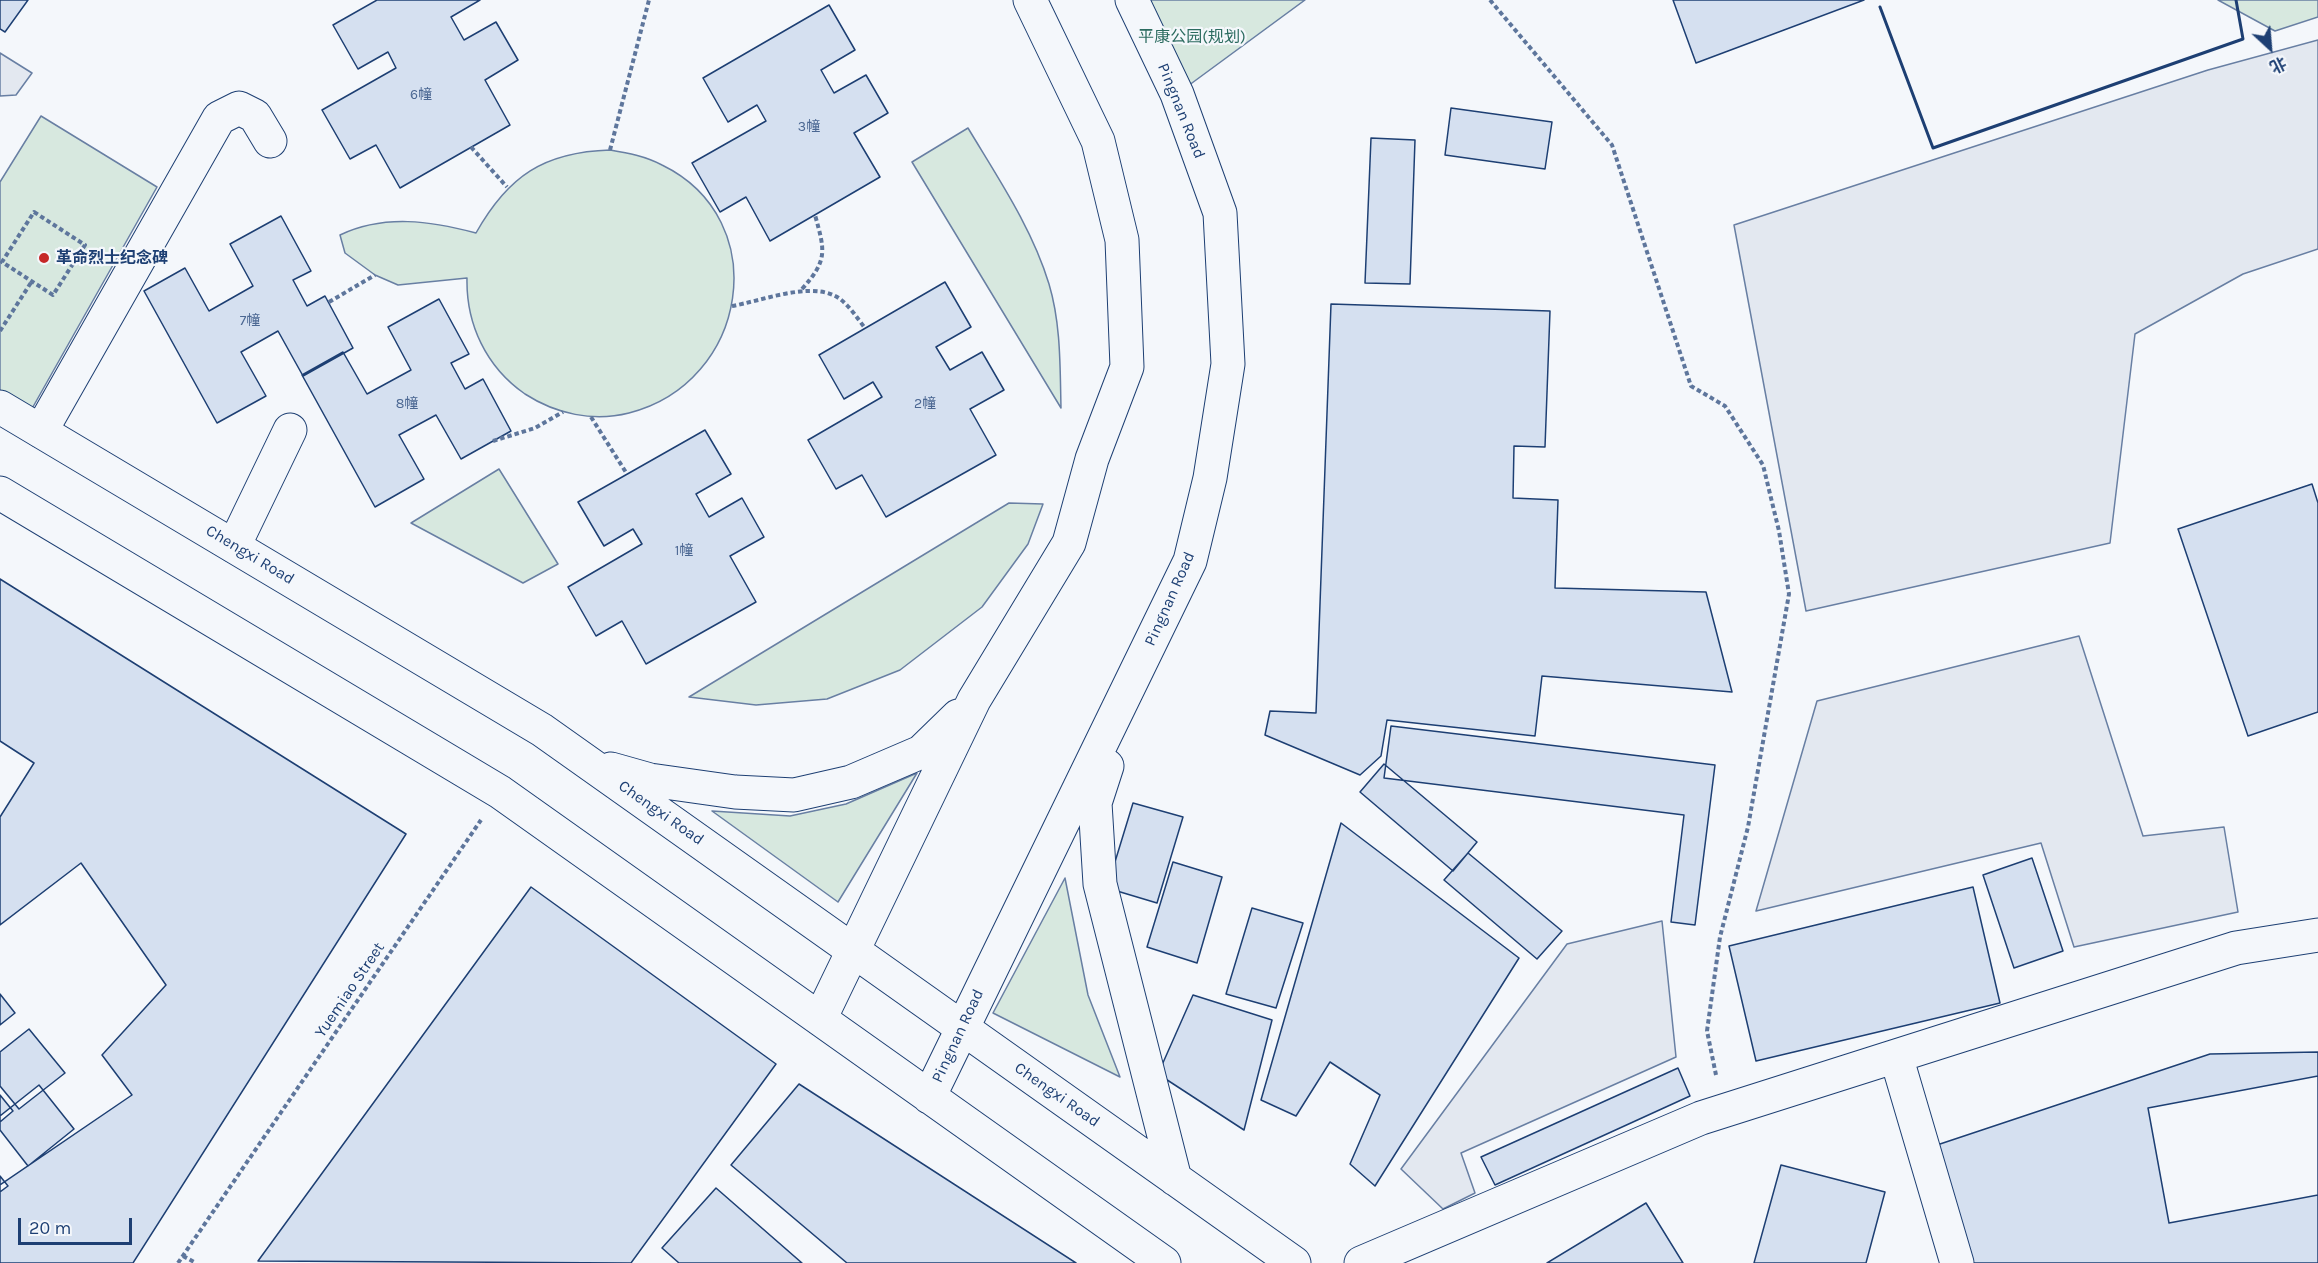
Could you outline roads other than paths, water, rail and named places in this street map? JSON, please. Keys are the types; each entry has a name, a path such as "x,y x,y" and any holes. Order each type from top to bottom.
{"main road":[{"path":"820,1019 974,700 1069,543 1092,459 1127,367 1122,240 1098,141 1030,0"},
{"name":"Pingnan Road","path":"929,1097 1190,561 1210,478 1228,364 1220,213 1177,94 1132,0"},
{"path":"41,431 219,118 239,108 255,116 270,141"},
{"name":"Chengxi Road","path":"0,407 542,730 1294,1263"},
{"path":"234,546 290,430"},
{"path":"0,493 500,792 1164,1263"},
{"path":"1135,675 1095,803 1100,884 1175,1179"},
{"path":"591,763 650,780 735,792 794,795 850,783 921,752 974,700"},
{"path":"1361,1263 1723,1111 2236,948 2318,935"},
{"path":"1896,1056 1957,1263"}],"place":[{"name":"革命烈士纪念碑","path":"44,258"}],"park label":[{"name":"平康公园(规划)","path":"1192,37"}]}
